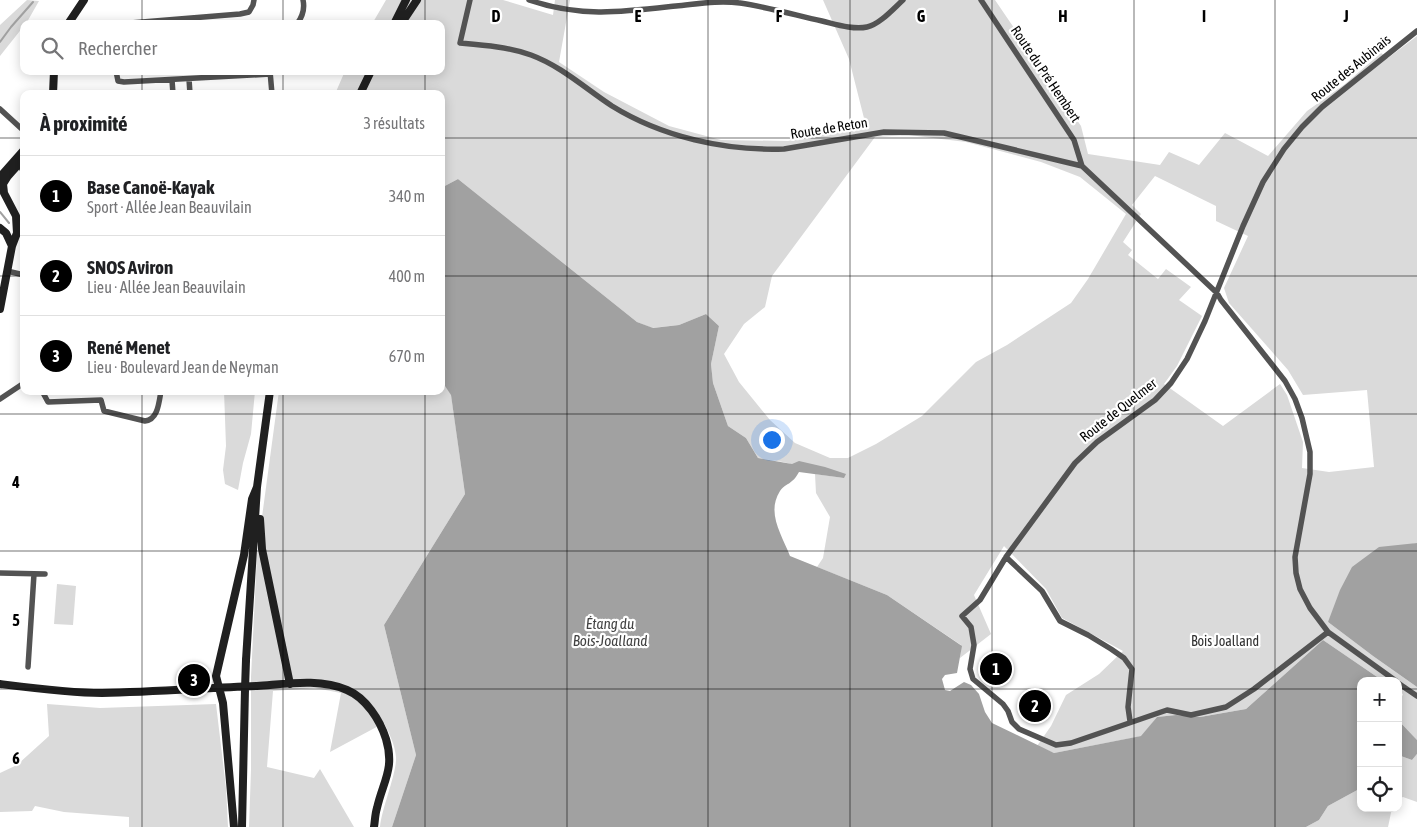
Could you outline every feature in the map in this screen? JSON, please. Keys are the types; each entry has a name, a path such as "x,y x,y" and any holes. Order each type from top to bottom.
{"main road":[{"path":"71,20 84,0"},
{"path":"76,20 88,0"},
{"path":"396,20 406,0"},
{"path":"404,20 417,0"},
{"path":"53,90 54,75"},
{"path":"57,90 58,75"},
{"path":"362,90 368,75"},
{"path":"0,177 17,166"},
{"path":"0,309 12,246 17,233 16,216 4,193 3,184 17,166"},
{"path":"0,228 6,233 12,246"},
{"path":"242,827 246,660 257,487 269,395"},
{"path":"257,487 260,500 259,523 262,549 290,684"},
{"path":"234,827 223,703 216,676 244,555 252,499 257,487"},
{"path":"0,684 99,693 290,684 333,685 347,690 355,694 368,706 379,722 386,737 390,754 390,765 376,809 374,827"}],"street":[{"path":"167,20 240,14 248,12 254,0"},
{"path":"299,20 303,14 304,5 302,0"},
{"name":"Route de Reton","path":"470,0 460,43 516,51 542,60 614,106 647,124 687,138 712,144 784,149 884,132 944,132 1082,166 1217,293 1285,380 1302,418 1310,452 1310,474 1295,558 1300,589 1310,608 1328,632 1390,677"},
{"path":"529,0 550,6 596,13 619,13 721,1 759,6 838,25 855,27 867,27 877,22 903,0"},
{"name":"Route du Pré Hembert","path":"981,0 1074,140 1082,166"},
{"name":"Route des Aubinais","path":"1302,126 1322,107 1417,31"},
{"path":"117,75 118,80 124,82 235,75"},
{"path":"270,75 272,90"},
{"path":"189,79 190,90"},
{"path":"172,80 173,90"},
{"path":"0,109 20,126"},
{"name":"Route de Quelmer","path":"1130,721 1080,740 1056,745 1019,729 1012,722 1004,704 973,679 970,669 974,645 971,627 962,616 980,600 1006,557 1075,463 1097,442 1155,400 1172,383 1187,359 1217,293 1218,285 1242,226 1263,182 1284,149 1302,126"},
{"path":"7,271 20,274"},
{"path":"0,398 20,386"},
{"path":"44,395 48,402 101,400 104,411 150,421 154,417 160,395"},
{"path":"1006,557 1042,591 1060,622 1088,635 1124,658 1132,669 1128,707 1130,721 1167,710 1191,714 1226,707 1254,689 1328,632"},
{"path":"0,573 45,574"},
{"path":"28,667 34,574"},
{"name":"Route de Reton","path":"1402,686 1417,696"}],"green space":[{"path":"27,0 39,1 28,20 20,20 20,31 0,56 0,25"},
{"name":"Bois Joalland","path":"386,0 503,0 553,15 555,0 570,0 559,62 604,92 669,126 721,140 788,141 866,126 849,59 823,0 995,0 1081,126 1088,154 1160,165 1169,152 1199,165 1225,133 1268,156 1307,111 1345,84 1381,53 1388,58 1417,36 1417,543 1404,546 1328,622 1417,687 1417,740 1402,724 1402,677 1377,677 1323,640 1246,709 1200,717 1176,715 1157,717 1142,736 1054,753 1037,746 1051,726 1066,695 1099,674 1123,651 1062,618 1046,589 1004,546 974,595 991,634 960,658 961,645 887,595 817,567 823,558 830,517 816,493 815,474 844,478 783,462 758,458 746,438 728,426 713,383 711,364 719,326 706,314 679,325 652,328 637,322 458,179 445,186 445,90 337,90 343,75 445,75 445,20 374,20","holes":["909,135 966,142 1041,162 1080,177 1126,214 1088,279 1071,303 1007,345 976,362 922,416 876,444 848,458 830,458 795,443 770,420 739,382 724,354 744,324 765,307 772,276 875,137","1155,176 1216,206 1216,221 1248,236 1224,288 1229,303 1288,370 1303,395 1367,390 1374,467 1329,472 1302,468 1303,442 1287,395 1280,384 1223,426 1164,384 1177,366 1202,316 1179,300 1191,287 1166,269 1158,279 1128,255 1132,250 1123,242 1141,214 1132,205"]},
{"path":"445,386 451,394 465,494 384,625 416,755 392,827 380,827 396,764 393,744 384,723 330,752 341,693 315,688 273,691 267,767 314,778 320,769 354,827 249,827 251,677 257,554 278,395 445,395"},
{"path":"224,395 255,395 251,434 238,490 225,484 223,470 226,446"},
{"path":"57,584 76,586 73,625 54,624"},
{"path":"47,704 100,708 216,704 226,788 228,827 129,827 129,817 64,812 35,806 32,811 0,812 0,773 17,765 49,736"},
{"path":"1417,754 1417,802 1402,797 1402,756 1412,760"},
{"path":"1357,790 1357,812 1391,812 1388,827 1306,827 1319,820 1328,806"}],"water":[{"name":"Étang du Bois-Joalland","path":"458,179 637,322 653,328 679,325 706,314 719,326 711,364 713,383 728,426 746,438 758,458 792,464 799,461 846,474 844,478 799,472 780,491 776,499 775,516 790,556 887,595 962,646 957,673 945,675 942,679 945,690 950,691 964,682 971,685 979,694 985,712 992,723 1054,753 1141,736 1157,717 1176,715 1200,717 1246,709 1323,640 1377,677 1357,677 1357,790 1328,806 1319,820 1306,827 392,827 416,755 384,625 465,494 451,395 445,386 445,186"},
{"path":"1417,543 1417,687 1328,622 1340,590 1352,567 1379,547"},
{"path":"1402,724 1417,740 1417,754 1412,760 1402,756"}],"waterway":[{"path":"0,42 33,2"},
{"path":"0,212 9,223"}],"place":[{"name":"Base Canoë-Kayak","path":"996,669"},
{"name":"René Menet","path":"194,680"},
{"name":"SNOS Aviron","path":"1035,706"}]}
